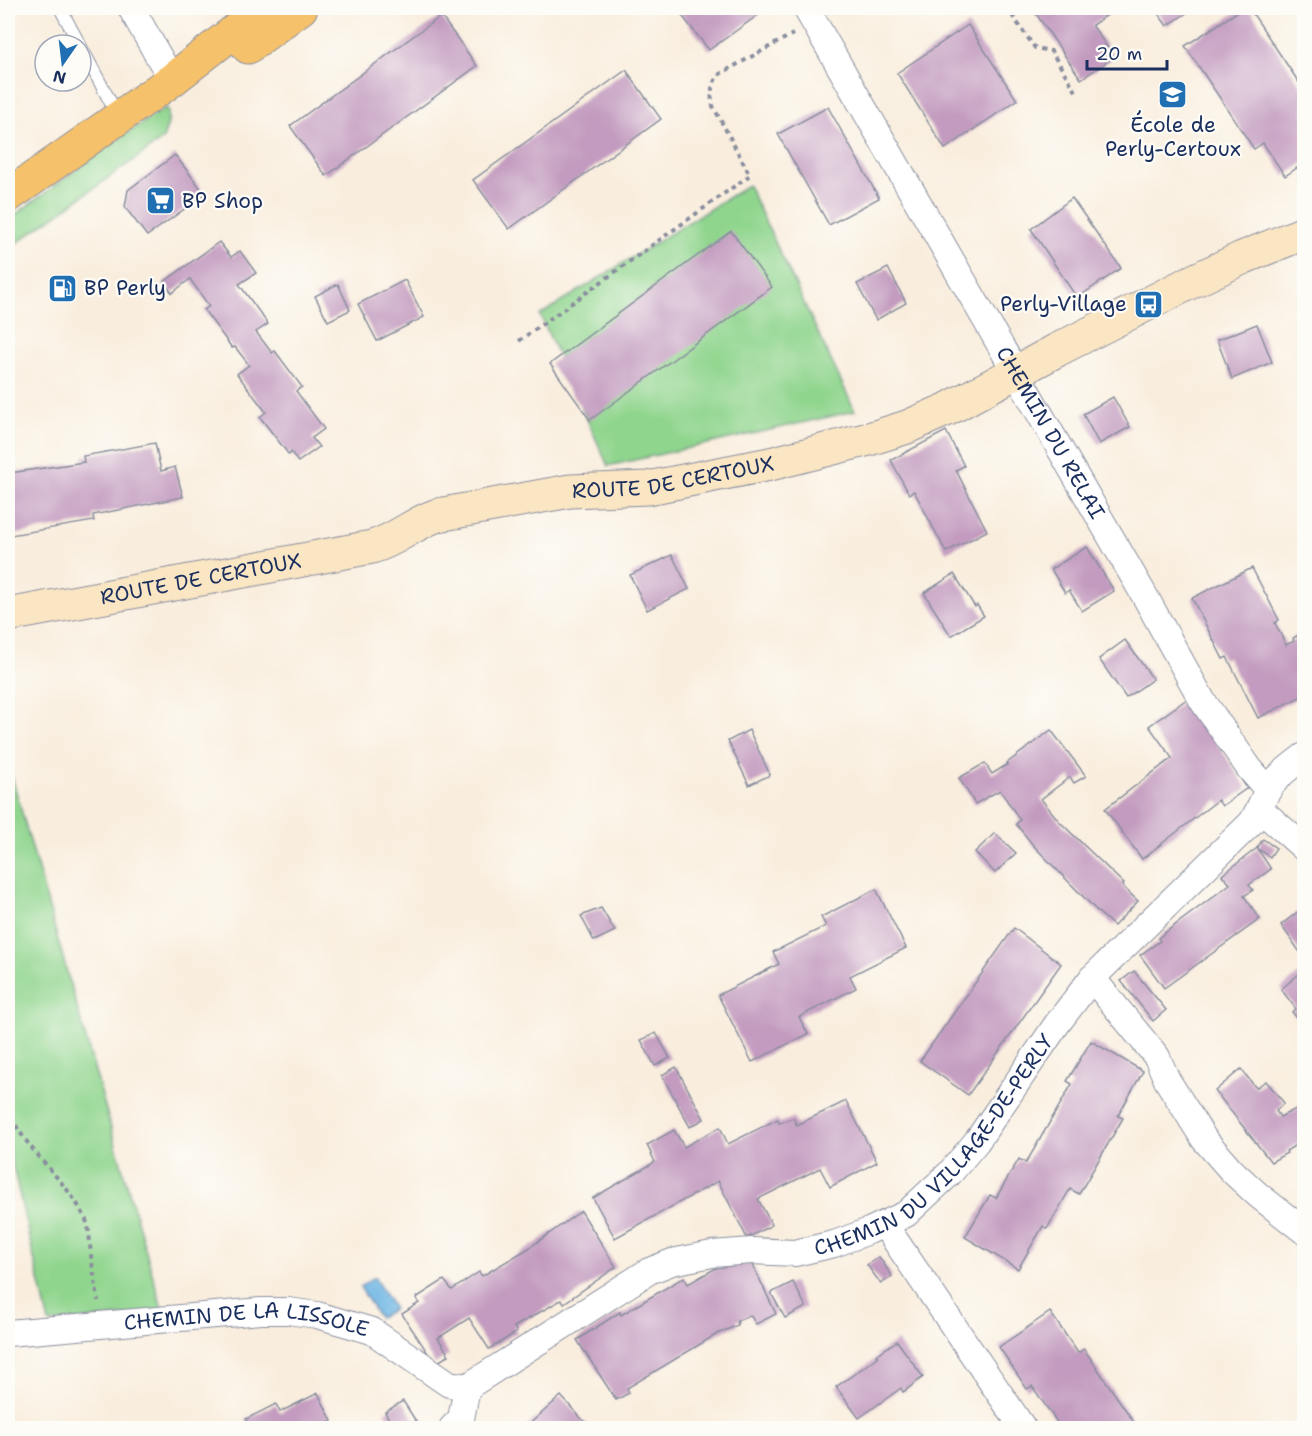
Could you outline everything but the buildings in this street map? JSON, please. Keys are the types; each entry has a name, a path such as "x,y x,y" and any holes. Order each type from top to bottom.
{"main road":[{"path":"8,196 172,80 264,8"},
{"path":"172,80 246,49 301,8"}],"street":[{"path":"131,8 172,80"},
{"name":"CHEMIN DU RELAI","path":"806,8 1202,700 1249,768 1264,800 1305,848"},
{"name":"ROUTE DE CERTOUX","path":"8,615 372,547 397,538 417,524 438,515 570,491 648,488 815,454 907,427 948,409 1218,269 1305,233"},
{"name":"CHEMIN DU VILLAGE-DE-PERLY","path":"467,1387 649,1271 672,1262 712,1254 752,1251 795,1253 834,1244 869,1232 906,1214 950,1173 977,1141 1057,1024 1092,978 1251,823 1284,771 1305,756"},
{"path":"1092,978 1157,1057 1167,1080 1211,1147 1258,1195 1305,1231"},
{"path":"884,1224 1023,1428"},
{"name":"CHEMIN DE LA LISSOLE","path":"8,1333 261,1311 288,1311 317,1315 372,1331 449,1384 467,1387"},
{"path":"452,1428 461,1419 467,1387"}],"lane":[{"path":"60,8 73,33"},
{"path":"93,70 119,117"}],"path":[{"path":"1007,8 1035,48 1052,51 1077,93"},
{"path":"519,341 750,175 713,106 710,95 712,85 718,75 796,33"},
{"path":"8,1109 15,1126 27,1143 84,1215 90,1237 100,1325"}],"green space":[{"path":"165,108 168,109 168,123 163,139 8,249 8,220"},
{"path":"748,185 855,411 608,466 540,315"},
{"path":"8,763 163,1312 49,1323 8,1145"}],"water":[{"path":"374,1277 394,1309 379,1318 360,1287"}],"place":[{"name":"École de Perly-Certoux","path":"1173,94"},
{"name":"BP Shop","path":"161,201"},
{"name":"BP Perly","path":"63,288"},
{"name":"Perly-Village","path":"1148,304"}]}
